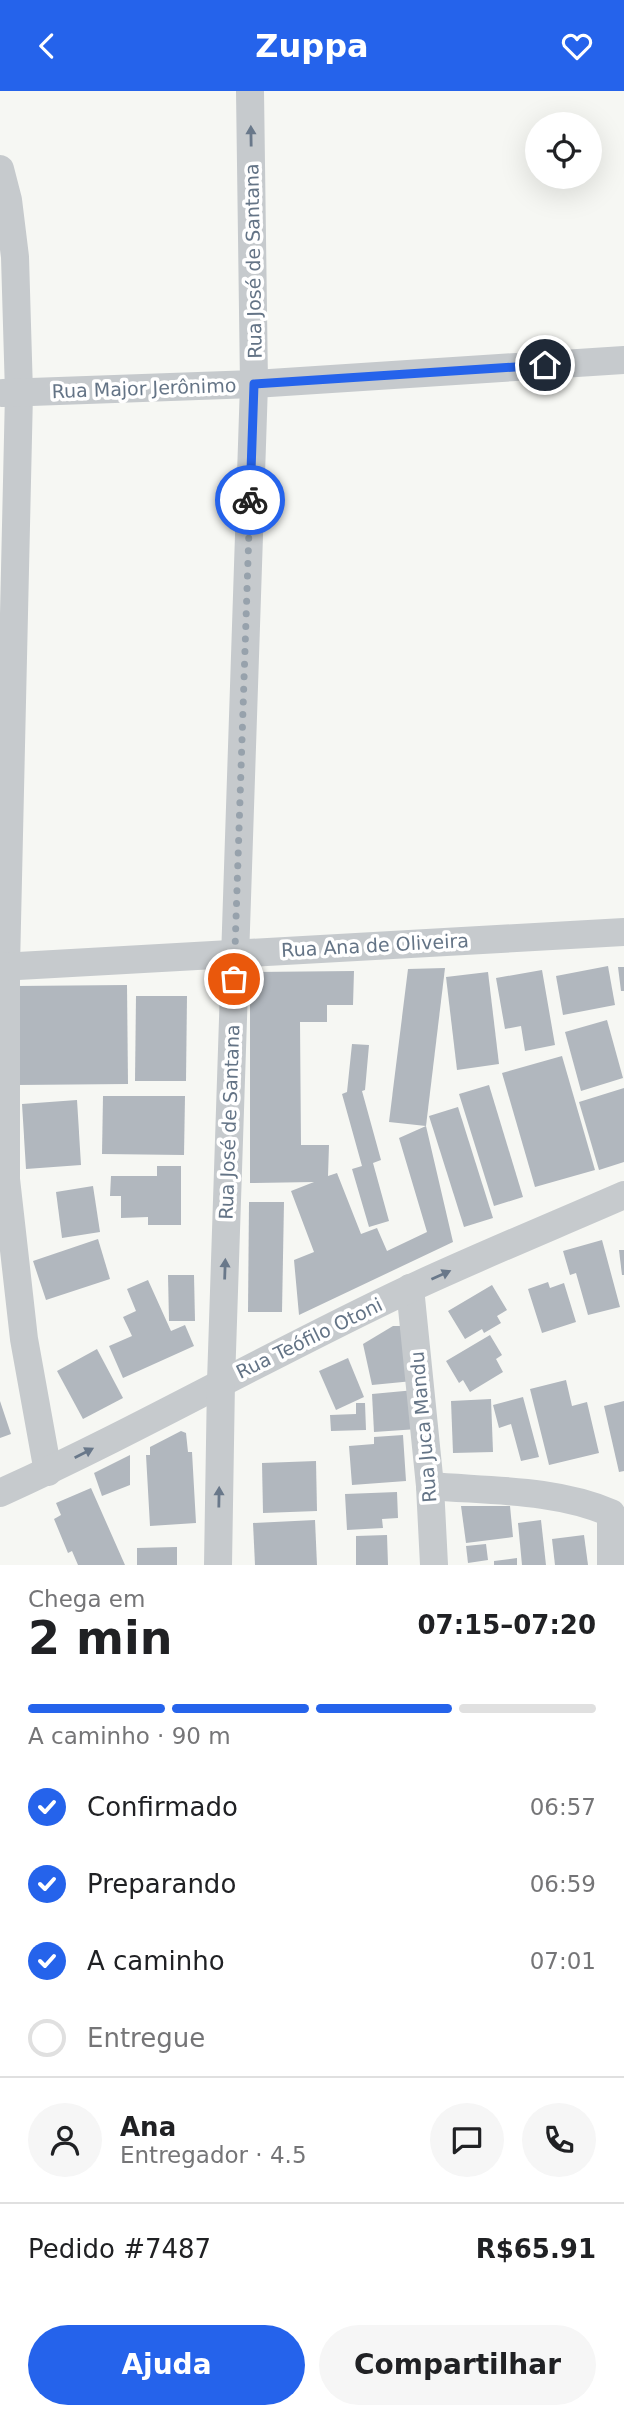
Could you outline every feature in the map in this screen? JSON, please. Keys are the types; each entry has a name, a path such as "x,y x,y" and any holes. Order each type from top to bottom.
{"street":[{"name":"Rua José de Santana","path":"218,1565 221,1382 254,384 250,91"},
{"path":"0,169 8,200 15,257 10,393 3,967 6,1179 24,1339 48,1472"},
{"name":"Rua Major Jerônimo","path":"10,393 254,384 624,360"},
{"name":"Rua Ana de Oliveira","path":"3,967 624,932"},
{"name":"Rua Teófilo Otoni","path":"0,1493 48,1472 410,1288 624,1195"},
{"name":"Rua Juca Mandu","path":"410,1288 430,1486 434,1565"},
{"path":"430,1486 569,1500 590,1504 611,1513 611,1565"}],"building":[{"path":"608,966 615,1005 563,1015 556,976"},
{"path":"618,967 624,967 624,991 621,991"},
{"path":"445,968 426,1126 389,1122 408,969"},
{"path":"542,970 555,1045 525,1051 521,1026 505,1029 496,978"},
{"path":"354,971 353,1005 327,1005 327,1022 300,1022 301,1145 329,1145 328,1176 337,1173 361,1234 377,1228 387,1251 427,1232 399,1138 426,1126 453,1242 299,1315 294,1260 314,1252 291,1191 314,1182 250,1183 250,972"},
{"path":"488,972 499,1064 457,1070 446,977"},
{"path":"127,985 128,1084 16,1085 16,986"},
{"path":"136,996 187,996 186,1081 135,1081"},
{"path":"607,1020 623,1078 581,1091 565,1032"},
{"path":"352,1044 369,1045 365,1090 362,1091 381,1160 373,1163 389,1221 369,1227 352,1169 362,1166 342,1094 347,1092"},
{"path":"562,1056 595,1170 535,1187 502,1073"},
{"path":"489,1085 523,1197 494,1206 459,1094"},
{"path":"624,1088 624,1162 599,1170 579,1102"},
{"path":"103,1096 185,1096 184,1155 102,1154"},
{"path":"77,1100 81,1165 26,1169 22,1104"},
{"path":"458,1107 493,1218 464,1227 429,1116"},
{"path":"157,1166 181,1166 181,1225 148,1225 148,1217 121,1218 121,1196 110,1196 111,1176 157,1176"},
{"path":"93,1186 100,1232 62,1238 56,1192"},
{"path":"249,1202 284,1202 282,1312 248,1312"},
{"path":"98,1239 110,1279 46,1300 33,1261"},
{"path":"602,1240 620,1307 588,1315 576,1273 570,1275 563,1251"},
{"path":"619,1250 624,1250 624,1275 622,1275"},
{"path":"168,1275 194,1275 195,1321 169,1321"},
{"path":"148,1280 171,1331 185,1325 194,1346 123,1378 109,1346 132,1336 123,1317 136,1311 127,1289"},
{"path":"548,1282 550,1288 564,1283 576,1322 542,1333 528,1289"},
{"path":"492,1285 507,1310 497,1316 501,1323 484,1333 482,1329 465,1339 448,1311"},
{"path":"393,1326 400,1326 413,1381 372,1385 363,1344"},
{"path":"490,1335 502,1355 496,1359 503,1372 470,1392 463,1380 459,1383 446,1361"},
{"path":"97,1349 123,1398 83,1419 57,1371"},
{"path":"348,1358 364,1397 336,1410 319,1371"},
{"path":"566,1380 572,1406 587,1402 599,1453 549,1465 530,1389"},
{"path":"415,1390 418,1429 374,1432 372,1394"},
{"path":"523,1397 539,1457 521,1461 511,1424 499,1428 493,1405"},
{"path":"491,1399 493,1452 453,1453 451,1401"},
{"path":"0,1401 11,1434 0,1438"},
{"path":"624,1401 624,1471 619,1472 604,1406"},
{"path":"356,1403 365,1403 366,1430 331,1431 330,1415 356,1414"},
{"path":"181,1431 186,1433 188,1452 192,1452 196,1523 150,1526 146,1455 150,1455 150,1447"},
{"path":"403,1435 406,1481 352,1485 349,1446 374,1444 374,1437"},
{"path":"130,1455 130,1485 102,1496 94,1473"},
{"path":"316,1461 317,1511 263,1513 262,1463"},
{"path":"91,1488 125,1565 78,1565 72,1551 68,1553 54,1519 61,1515 56,1503"},
{"path":"397,1492 398,1518 382,1519 383,1528 347,1530 345,1494"},
{"path":"461,1506 510,1506 513,1537 466,1543"},
{"path":"315,1520 317,1565 255,1565 253,1523"},
{"path":"541,1520 546,1565 522,1565 518,1523"},
{"path":"387,1535 388,1565 356,1565 356,1536"},
{"path":"584,1535 588,1565 555,1565 552,1539"},
{"path":"486,1544 488,1560 468,1563 466,1546"},
{"path":"177,1547 177,1565 137,1565 137,1548"},
{"path":"517,1558 517,1565 494,1565 494,1561"}],"way so far":[{"path":"234,979 250,500"}],"route":[{"path":"250,500 254,384 545,365"}]}
